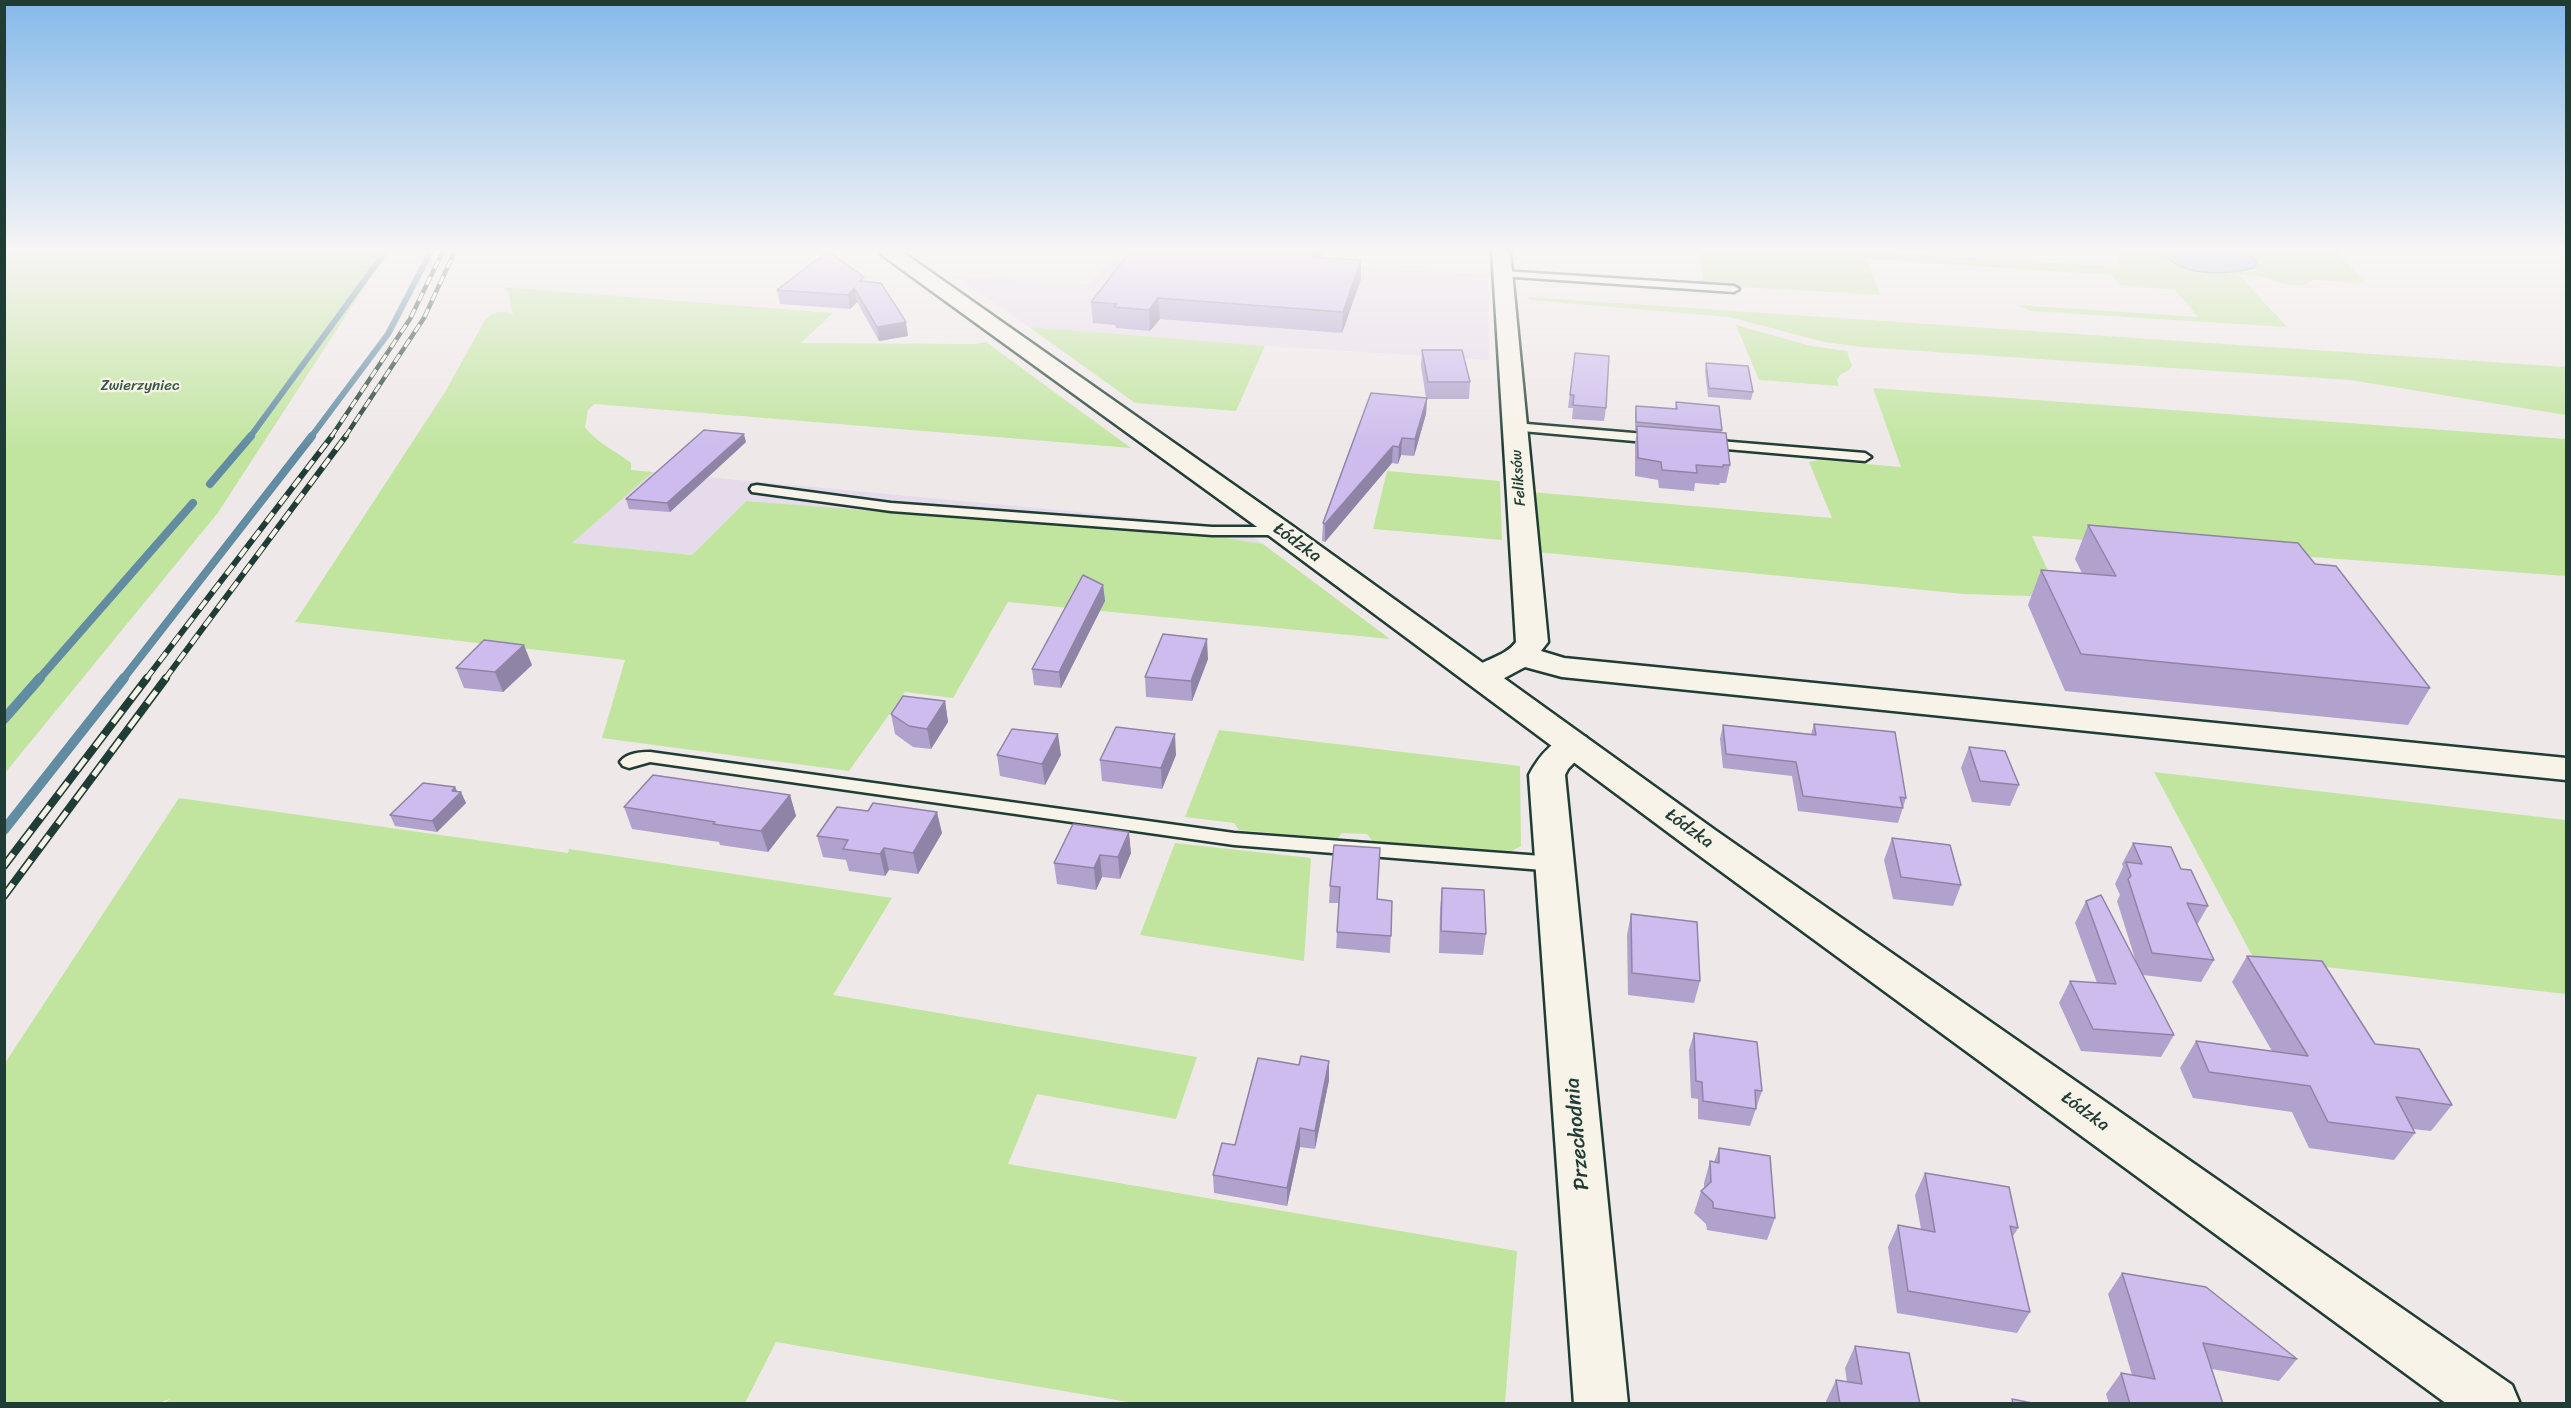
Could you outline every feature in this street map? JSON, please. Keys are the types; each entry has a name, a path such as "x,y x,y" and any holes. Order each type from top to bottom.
{"street":[{"name":"Łódzka","path":"981,317 1281,531 1574,746 2493,1404"},
{"name":"Feliksów","path":"1506,317 1532,642 1522,656"},
{"path":"1481,677 1522,656 1562,667 2566,769"},
{"name":"Przechodnia","path":"1574,746 1553,763 1547,775 1602,1404"}],"lane":[{"path":"1515,427 1666,440"},
{"path":"1690,442 1864,457"},
{"path":"757,489 891,507 1212,531 1281,531"},
{"path":"629,762 650,757 1234,839 1555,864"}],"shaded area":[{"path":"1014,317 1488,317 1489,360 1174,340 1029,327"},
{"path":"653,472 1239,527 1263,544 1226,538 746,501 692,555 571,543"}],"green space":[{"name":"Zwierzyniec","path":"5,317 345,317 217,514 5,773"},
{"path":"489,317 829,317 801,343 976,344 986,342 1131,448 594,404 588,410 585,427 590,433 631,463 631,470 653,472 572,543 692,555 746,501 1226,538 1263,544 1390,639 1008,602 953,698 905,692 849,771 602,738 625,660 295,622 445,392"},
{"path":"1726,317 1820,317 2566,367 2566,415 2350,380 1861,347 1824,342"},
{"path":"2122,317 2277,317 2287,327"},
{"path":"1736,325 1811,346 1847,351 1852,366 1840,375 1837,380 1839,386 1759,380"},
{"path":"1029,327 1265,346 1236,411 1135,403"},
{"path":"1873,388 2566,439 2566,576 2032,536 2060,597 1964,594 1537,552 1531,492 1832,518 1809,462 1820,460 1901,467"},
{"path":"1387,471 1500,481 1502,540 1373,529"},
{"path":"1219,730 1520,766 1521,846 1512,851 1373,842 1367,834 1342,833 1337,839 1239,830 1234,823 1185,817"},
{"path":"2154,772 2566,820 2566,994 2254,959"},
{"path":"179,798 568,853 569,849 892,898 833,995 1197,1057 1176,1119 1037,1094 1008,1164 1517,1251 1505,1403 1134,1403 776,1342 745,1403 165,1403 170,1399 156,1404 5,1403 5,1063"},
{"path":"1175,843 1311,858 1304,961 1140,935"}],"building":[{"path":"871,317 903,317 906,322 877,327"},
{"path":"1422,350 1462,350 1470,382 1428,382"},
{"path":"1575,353 1609,356 1606,408 1573,405 1574,395 1570,395"},
{"path":"1706,363 1748,366 1753,392 1709,388"},
{"path":"1371,393 1427,398 1415,439 1402,438 1399,447 1393,446 1325,524 1323,523"},
{"path":"1676,402 1719,406 1722,430 1636,422 1636,406 1677,409"},
{"path":"1637,426 1726,433 1730,465 1723,465 1723,467 1696,465 1697,473 1662,470 1661,462 1638,458"},
{"path":"704,430 744,434 667,503 626,499"},
{"path":"2088,525 2298,543 2315,564 2336,566 2430,688 2081,654 2041,570 2116,576"},
{"path":"1083,575 1103,585 1059,672 1032,669"},
{"path":"1163,634 1207,639 1191,681 1145,677"},
{"path":"484,640 524,645 495,672 456,668"},
{"path":"903,696 945,701 927,729 909,726 891,714"},
{"path":"1814,724 1895,732 1906,798 1900,797 1903,808 1803,796 1796,762 1726,754 1723,725 1816,735"},
{"path":"1116,727 1175,734 1161,768 1100,760"},
{"path":"1012,729 1058,734 1042,764 997,755"},
{"path":"1969,747 2005,751 2019,785 1980,781"},
{"path":"653,775 790,795 761,831 624,807"},
{"path":"423,783 455,787 452,791 461,792 432,821 390,815"},
{"path":"873,803 937,812 913,853 884,848 880,854 843,849 848,840 817,836 837,807 868,811"},
{"path":"1073,824 1129,832 1118,857 1100,855 1094,868 1054,863"},
{"path":"1892,838 1950,845 1961,885 1901,877"},
{"path":"2133,843 2171,847 2181,869 2191,870 2208,906 2187,903 2214,960 2152,953 2128,879 2131,876 2126,862 2142,864"},
{"path":"1334,845 1380,848 1377,899 1392,901 1391,936 1337,932 1340,887 1330,886"},
{"path":"1442,888 1484,890 1486,934 1441,931"},
{"path":"2101,895 2174,1035 2093,1029 2070,981 2116,984 2086,901"},
{"path":"1631,914 1697,922 1700,981 1632,973"},
{"path":"2247,956 2322,961 2375,1044 2419,1049 2452,1105 2396,1097 2415,1133 2328,1122 2310,1086 2209,1072 2196,1041 2308,1056"},
{"path":"1694,1033 1757,1042 1762,1091 1755,1090 1756,1109 1703,1101 1702,1082 1696,1081"},
{"path":"1301,1056 1329,1061 1315,1131 1300,1128 1287,1188 1213,1175 1222,1143 1235,1145 1258,1058 1299,1065"},
{"path":"1719,1148 1770,1156 1775,1218 1713,1208 1713,1202 1701,1191 1711,1182 1710,1161 1719,1163"},
{"path":"1925,1173 2009,1187 2018,1228 2010,1226 2030,1312 1908,1291 1898,1225 1935,1232"},
{"path":"2122,1273 2206,1287 2297,1359 2203,1343 2223,1404 2130,1404 2121,1373 2155,1379"},
{"path":"1855,1346 1909,1353 1920,1404 1840,1404 1836,1380 1862,1384"},
{"path":"2012,1399 2037,1404 2013,1404"}],"waterway":[{"path":"250,437 338,317"},
{"path":"311,437 388,334 397,317"},
{"path":"210,484 251,436"},
{"path":"123,679 312,436"},
{"path":"39,679 193,503"},
{"path":"4,719 40,678"},
{"path":"4,830 124,678"}],"railway":[{"path":"331,437 411,317"},
{"path":"345,437 425,317"},
{"path":"146,679 332,436"},
{"path":"165,679 346,436"},
{"path":"4,866 147,678"},
{"path":"4,896 166,678"}]}
